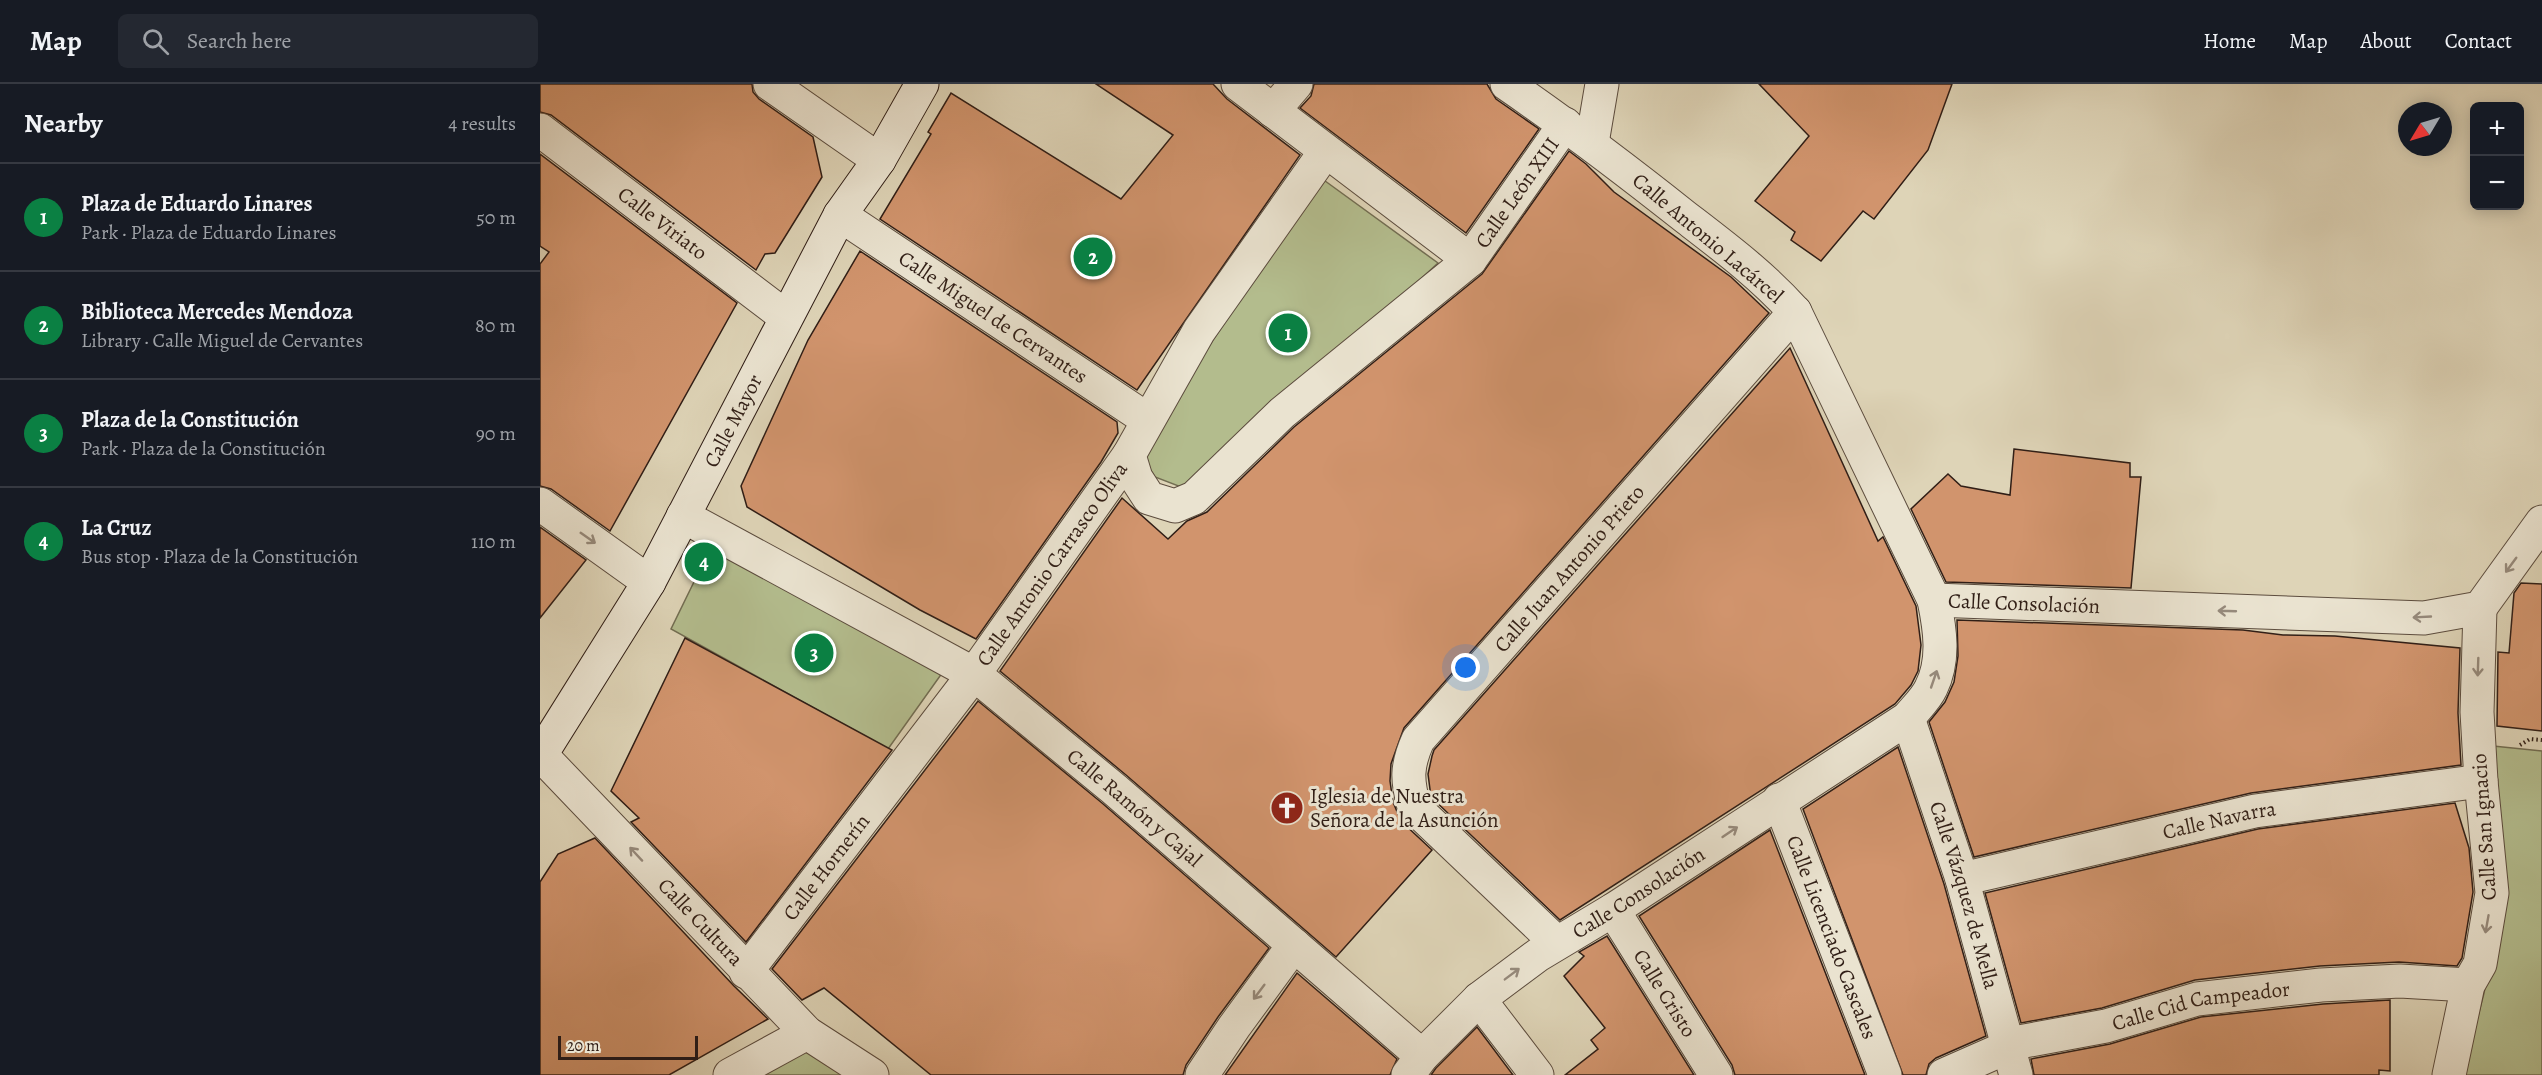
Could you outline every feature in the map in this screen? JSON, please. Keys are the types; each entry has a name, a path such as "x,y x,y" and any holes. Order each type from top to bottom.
{"street":[{"path":"770,84 879,160"},
{"name":"Calle Mayor","path":"541,756 649,582 840,215 879,160 922,84"},
{"path":"1238,84 1470,260"},
{"path":"1273,111 1296,84"},
{"name":"Calle Antonio Lacárcel","path":"1507,84 1592,143 1742,261 1771,286 1795,312 1934,600"},
{"path":"1592,143 1602,84"},
{"name":"Calle León XIII","path":"1129,455 1136,478 1149,498 1175,506 1194,498 1282,413 1470,260 1565,124"},
{"name":"Calle Viriato","path":"540,130 786,317"},
{"name":"Calle Antonio Carrasco Oliva","path":"907,762 974,674 1129,455 1199,331 1325,152"},
{"name":"Calle Miguel de Cervantes","path":"840,215 1148,420"},
{"name":"Calle Juan Antonio Prieto","path":"1557,943 1414,807 1407,783 1412,754 1418,740 1795,312"},
{"path":"540,504 649,582"},
{"name":"Calle Ramón y Cajal","path":"683,516 974,674 1114,789 1294,945 1415,1065"},
{"path":"2480,608 2542,522"},
{"name":"Calle Consolación","path":"1415,1065 1479,999 1557,943 1613,910 1908,718 1931,688 1940,661 1940,632 1934,600 2424,618 2480,608"},
{"name":"Calle San Ignacio","path":"2449,1075 2468,985 2480,964 2492,893 2477,712 2480,608"},
{"name":"Calle Vázquez de Mella","path":"1908,718 1962,879 2013,1061"},
{"name":"Calle Cultura","path":"541,756 807,1033 872,1075"},
{"name":"Calle Hornerín","path":"746,972 907,762"},
{"name":"Calle Navarra","path":"1962,879 2254,811 2481,781"},
{"name":"Calle Licenciado Cascales","path":"1779,800 1885,1075"},
{"name":"Calle Cristo","path":"1613,910 1716,1075"},
{"path":"1202,1075 1294,945"},
{"name":"Calle Cid Campeador","path":"1944,1075 2013,1061 2019,1042 2106,1026 2197,999 2321,984 2400,981 2468,985"},
{"path":"1479,999 1538,1075"},
{"path":"730,1075 807,1033"}],"green space":[{"path":"1321,178 1438,263 1222,463 1181,487 1155,477 1143,458 1171,403"},
{"path":"713,543 945,669 888,749 671,629"},
{"path":"2493,746 2542,751 2542,1075 2463,1075 2484,993 2502,902"},
{"path":"807,1033 872,1075 730,1075"}],"building":[{"path":"540,84 752,84 753,92 759,99 813,137 822,177 775,253 765,254 756,270 551,115 540,112"},
{"path":"1096,84 1213,84 1227,99 1300,155 1137,390 880,219 931,134 928,132 951,93 1121,199 1173,135"},
{"path":"1314,84 1487,84 1496,99 1539,129 1466,233 1300,108 1311,96"},
{"path":"1759,84 1952,84 1928,150 1874,219 1863,211 1821,261 1791,240 1795,232 1755,201 1809,136"},
{"path":"1569,151 1586,164 1614,192 1731,277 1769,313 1404,728 1391,764 1390,781 1393,802 1401,821 1432,850 1336,957 1126,775 1000,671 1122,498 1168,539 1187,521 1207,512 1294,427 1482,274"},
{"path":"540,154 737,303 610,531 551,489 540,486 540,264 549,252 540,246"},
{"path":"860,251 1117,422 1118,433 1101,462 976,639 920,610 747,507 741,486 808,340"},
{"path":"1790,348 1878,541 1883,537 1916,606 1921,645 1918,671 1911,685 1895,704 1560,920 1431,797 1428,774 1434,750"},
{"path":"2014,449 2130,463 2130,477 2141,477 2131,588 1946,582 1911,509 1948,474 1961,486 2010,495"},
{"path":"540,527 586,560 540,618"},
{"path":"2521,583 2542,584 2542,731 2497,726 2498,652 2509,653 2514,593"},
{"path":"1957,620 2243,630 2460,648 2458,713 2461,765 2251,793 1974,857 1929,722 1945,702 1954,682 1958,656"},
{"path":"685,638 892,750 746,942 631,822 639,818 611,791"},
{"path":"978,701 1102,803 1269,948 1218,1017 1186,1065 1183,1075 931,1075 824,988 802,1000 772,969"},
{"path":"1898,747 1944,884 1986,1036 1936,1058 1929,1064 1926,1075 1903,1075 1803,809"},
{"path":"2455,803 2469,848 2473,892 2462,958 2457,966 2399,962 2320,966 2195,980 2102,1008 2021,1023 1985,893 2258,829"},
{"path":"1770,830 1865,1075 1735,1075 1732,1065 1639,916"},
{"path":"595,838 768,1019 669,1075 540,1075 540,882 558,854"},
{"path":"1607,936 1694,1075 1565,1075 1598,1049 1591,1040 1605,1028 1564,976 1584,956 1579,952"},
{"path":"1297,973 1397,1059 1390,1075 1225,1075"},
{"path":"2390,1000 2390,1071 2379,1070 2379,1075 2034,1075 2031,1059 2110,1044 2201,1017 2323,1004"},
{"path":"1477,1027 1513,1075 1431,1075 1436,1068"}],"place":[{"name":"Biblioteca Mercedes Mendoza","path":"1093,257"},
{"name":"Plaza de Eduardo Linares","path":"1288,333"},
{"name":"La Cruz","path":"704,562"},
{"name":"Plaza de la Constitución","path":"814,653"},
{"name":"Iglesia de Nuestra Señora de la Asunción","path":"1287,808"}]}
